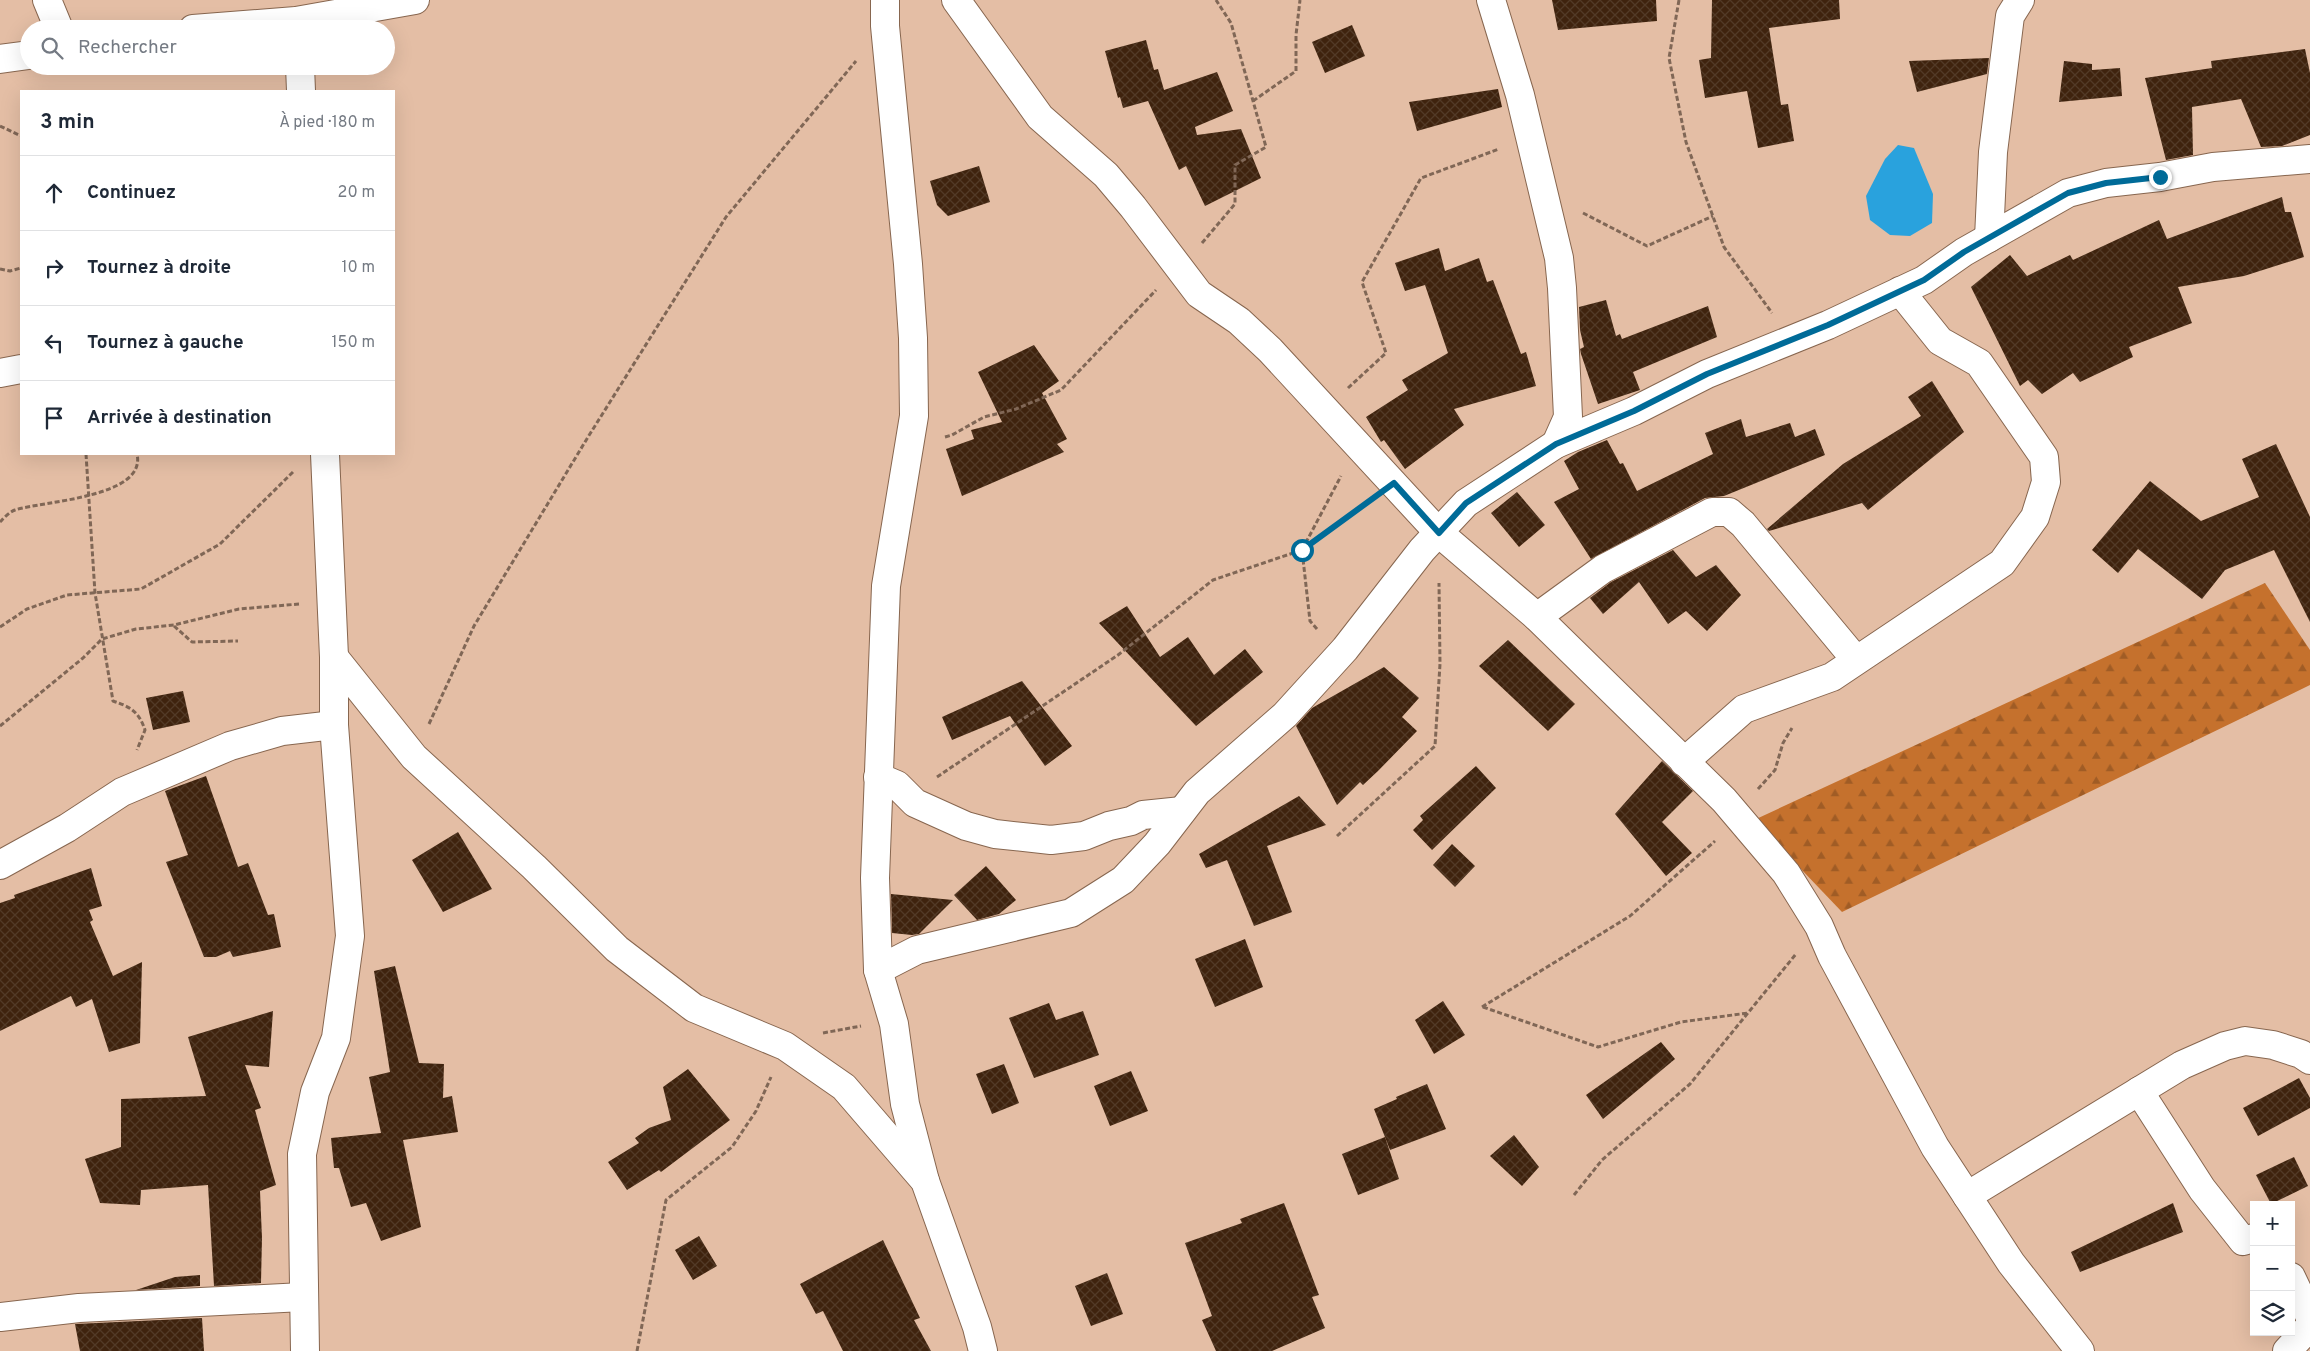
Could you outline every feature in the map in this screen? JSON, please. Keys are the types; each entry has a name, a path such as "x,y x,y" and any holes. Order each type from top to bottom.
{"street":[{"path":"46,0 55,20"},
{"path":"264,20 415,0"},
{"path":"956,0 1040,117 1106,175 1133,207 1198,294 1239,321 1325,409 1439,533 1537,617 1724,800 1786,873 1819,926 1832,956 1926,1131 2011,1263 2080,1351"},
{"path":"1491,0 1520,95 1558,250 1562,288 1568,417 1556,444"},
{"path":"1989,238 1993,152 2010,16 2020,0"},
{"path":"885,13 913,338 914,416 886,586 875,878 878,970 894,1024 905,1104 926,1180 977,1327 983,1351"},
{"path":"0,59 20,56"},
{"path":"301,75 302,90"},
{"path":"878,970 917,950 1071,913 1122,880 1157,844 1197,792 1285,715 1339,655 1406,570 1466,503 1556,444 1634,411 1707,374 1791,340 1924,280 1964,252 2068,193 2106,183 2160,177 2213,167 2310,158"},
{"path":"1684,762 1744,709 1832,677 2002,563 2035,517 2046,482 2044,457 1979,362 1940,341 1900,291"},
{"path":"0,373 20,369"},
{"path":"305,1351 302,1154 315,1092 336,1038 350,936 334,725 334,657 325,455"},
{"path":"1537,617 1603,568 1712,512 1729,512 1743,524 1856,660"},
{"path":"334,657 414,757 534,868 617,949 694,1008 785,1046 844,1087 926,1180"},
{"path":"0,865 67,828 122,792 230,746 282,731 334,725"},
{"path":"878,777 897,785 915,803 966,826 995,834 1051,840 1084,836 1130,821 1143,814 1182,811"},
{"path":"1967,1196 2182,1065 2225,1046 2245,1040 2273,1045 2301,1054 2310,1060"},
{"path":"2139,1091 2202,1189 2243,1241 2250,1239"},
{"path":"2295,1286 2310,1317"},
{"path":"0,1317 79,1308 303,1297"},
{"path":"2287,1351 2310,1326"}],"path":[{"path":"909,444 952,435 984,417 1016,409 1061,390 1142,303 1180,269 1235,204 1235,165 1266,147 1231,23 1216,0"},
{"path":"1253,102 1296,72 1296,35 1300,0"},
{"path":"1680,0 1669,58 1686,142 1724,246 1791,340"},
{"path":"414,757 474,626 588,437 726,216 885,13"},
{"path":"0,126 20,136"},
{"path":"1325,409 1386,353 1362,282 1421,178 1530,138"},
{"path":"1544,194 1647,246 1713,216"},
{"path":"0,269 10,272 20,268"},
{"path":"1339,655 1310,621 1302,550 1358,445"},
{"path":"86,455 95,593 113,701 132,708 140,717 145,730 122,792"},
{"path":"0,522 13,510 89,496 116,486 134,475 138,461 137,455"},
{"path":"0,626 27,609 67,595 141,589 220,544 297,468"},
{"path":"908,796 1118,655 1213,580 1302,550 1394,483"},
{"path":"1337,836 1435,746 1440,664 1439,533"},
{"path":"0,726 83,658 102,639 136,629 174,625 240,609 332,601"},
{"path":"174,625 192,642 238,641"},
{"path":"1748,1013 1681,1022 1598,1047 1482,1007 1630,916 1740,819 1758,788 1775,770 1783,742 1804,710 1806,687"},
{"path":"1574,1195 1602,1160 1690,1084 1819,926"},
{"path":"637,1351 666,1200 732,1147 756,1111 785,1046 816,1034 850,1026 894,1024"}],"green space":[{"path":"2265,583 2310,650 2310,685 1842,912 1754,820"}],"water":[{"path":"1898,145 1914,148 1933,194 1932,223 1910,236 1890,235 1870,220 1866,196 1885,159"}],"building":[{"path":"1552,0 1656,0 1657,21 1558,30"},
{"path":"1712,0 1839,0 1840,19 1769,28 1781,105 1788,104 1794,141 1758,148 1747,91 1705,98 1699,60 1711,58"},
{"path":"1352,25 1365,56 1325,73 1312,42"},
{"path":"1146,40 1154,70 1158,69 1164,90 1217,72 1233,111 1195,127 1197,135 1241,129 1261,178 1205,206 1186,166 1179,170 1148,101 1123,108 1120,97 1118,98 1105,51"},
{"path":"2305,49 2310,73 2310,135 2282,146 2261,147 2241,99 2192,107 2193,155 2166,160 2145,78 2212,68 2211,61"},
{"path":"1989,58 1987,74 1917,92 1909,61"},
{"path":"2064,61 2092,64 2092,70 2120,68 2122,96 2059,102"},
{"path":"1498,89 1502,107 1417,131 1409,102"},
{"path":"979,166 990,202 948,216 937,205 930,181"},
{"path":"2282,197 2285,212 2291,212 2304,257 2244,276 2178,287 2192,323 2129,347 2133,357 2080,382 2073,373 2042,394 2028,380 2020,386 1971,287 2010,255 2027,276 2070,255 2073,260 2159,220 2167,239"},
{"path":"1439,248 1445,271 1479,258 1487,282 1493,280 1521,354 1526,352 1536,386 1454,409 1464,425 1405,469 1384,440 1381,442 1366,417 1408,390 1402,380 1448,353 1425,285 1405,291 1395,263"},
{"path":"1606,300 1616,336 1620,334 1622,339 1708,306 1717,337 1633,372 1640,390 1598,404 1580,349 1584,347 1580,330 1579,307"},
{"path":"1034,345 1059,381 1042,393 1067,439 1057,444 1064,452 962,496 946,449 974,439 971,430 1002,422 978,372"},
{"path":"1932,381 1964,432 1868,510 1862,503 1769,531 1767,529 1843,464 1921,416 1908,397"},
{"path":"1741,419 1746,437 1790,423 1795,437 1815,429 1825,455 1724,496 1705,498 1591,559 1554,502 1579,489 1564,461 1578,452 1607,440 1620,464 1623,463 1637,491 1713,454 1705,433"},
{"path":"2276,444 2310,517 2310,622 2274,550 2225,570 2202,599 2138,549 2118,573 2092,550 2150,481 2201,521 2259,497 2242,459"},
{"path":"1517,492 1545,525 1519,547 1491,513"},
{"path":"1673,550 1696,577 1716,565 1741,595 1707,631 1686,611 1668,624 1639,582 1603,614 1590,598 1611,582"},
{"path":"1127,606 1160,657 1188,637 1214,675 1245,649 1263,672 1196,726 1099,623"},
{"path":"1508,640 1575,704 1548,731 1479,666"},
{"path":"1384,667 1419,698 1402,717 1417,731 1363,785 1360,782 1337,805 1296,726 1312,708"},
{"path":"1022,681 1072,746 1045,766 1010,716 952,740 942,717"},
{"path":"183,691 190,722 153,730 146,698"},
{"path":"1662,761 1693,791 1662,822 1692,853 1666,876 1615,814"},
{"path":"1476,766 1496,788 1432,850 1413,830 1423,820 1420,816"},
{"path":"206,776 238,867 248,863 268,915 274,914 281,947 233,957 230,951 216,957 204,957 166,862 188,855 165,791"},
{"path":"1299,796 1326,825 1267,846 1292,912 1254,926 1227,860 1206,868 1199,854"},
{"path":"458,832 492,889 443,912 412,860"},
{"path":"1452,844 1475,866 1455,887 1433,865"},
{"path":"986,866 1016,900 999,914 977,920 954,895"},
{"path":"91,868 102,906 89,910 93,920 90,922 113,976 142,962 140,1043 109,1052 92,999 76,1007 71,996 0,1031 0,903 15,898 14,895"},
{"path":"891,894 953,900 919,934 912,935 892,933"},
{"path":"1245,939 1263,987 1215,1007 1195,959"},
{"path":"395,966 419,1063 444,1064 443,1098 452,1096 458,1132 403,1140 421,1227 381,1241 366,1203 351,1207 339,1168 334,1168 331,1138 381,1133 369,1077 390,1072 374,971"},
{"path":"1443,1001 1465,1035 1434,1054 1415,1020"},
{"path":"1049,1003 1056,1020 1083,1011 1099,1055 1034,1078 1009,1018"},
{"path":"273,1011 269,1067 245,1065 261,1108 255,1110 276,1185 260,1191 261,1283 214,1286 208,1185 141,1190 140,1205 100,1203 85,1159 121,1147 121,1099 206,1096 188,1037"},
{"path":"1661,1042 1675,1059 1603,1119 1586,1095"},
{"path":"1004,1064 1019,1103 992,1114 976,1074"},
{"path":"688,1069 730,1120 661,1172 659,1170 627,1190 608,1162 639,1143 635,1138 649,1128 671,1120 663,1087"},
{"path":"1131,1071 1148,1111 1110,1126 1094,1086"},
{"path":"2299,1078 2310,1098 2310,1108 2258,1136 2243,1108"},
{"path":"1427,1084 1446,1129 1390,1150 1374,1109"},
{"path":"1514,1135 1539,1167 1522,1186 1490,1156"},
{"path":"1385,1137 1399,1179 1358,1195 1342,1154"},
{"path":"2294,1157 2308,1186 2277,1201 2269,1201 2256,1175"},
{"path":"1284,1203 1319,1295 1312,1297 1325,1328 1272,1351 1216,1351 1202,1320 1212,1316 1185,1243 1242,1223 1240,1219"},
{"path":"2173,1203 2183,1232 2080,1272 2071,1252"},
{"path":"699,1236 717,1266 693,1280 675,1250"},
{"path":"883,1240 920,1318 914,1320 931,1351 843,1351 823,1311 816,1314 800,1284"},
{"path":"1107,1273 1123,1314 1091,1326 1075,1286"},
{"path":"200,1275 200,1286 136,1290 175,1277"},
{"path":"202,1318 204,1351 80,1351 75,1324"}],"route":[{"path":"1302,550 1394,483 1439,533 1466,503 1556,444 1634,411 1707,374 1828,325 1924,280 1964,252 2068,193 2106,183 2160,177"}]}
